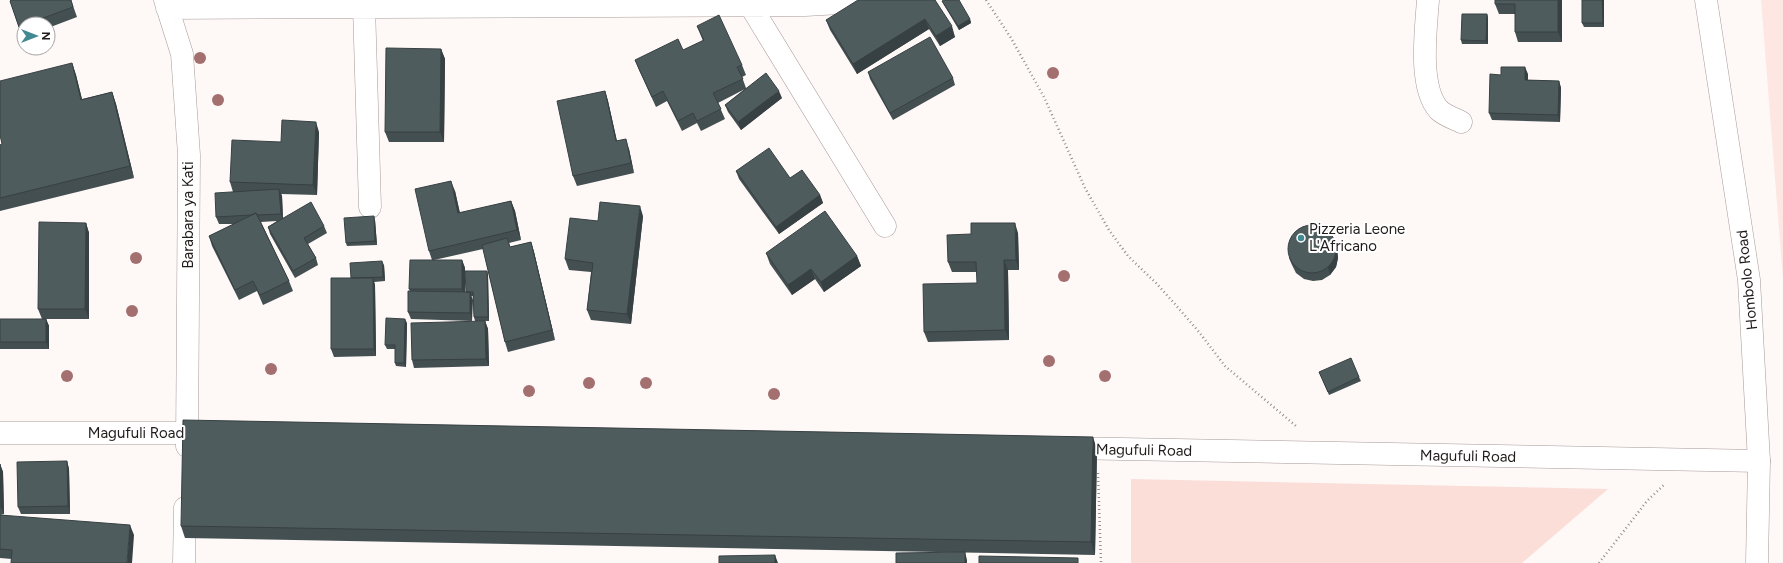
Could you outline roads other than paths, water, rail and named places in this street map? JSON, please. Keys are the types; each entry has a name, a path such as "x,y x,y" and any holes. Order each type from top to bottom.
{"street":[{"path":"166,4 294,3 364,6 595,3 805,5 840,3 847,0"},
{"path":"1428,0 1425,68 1430,92 1440,110 1461,122"},
{"name":"Hombolo Road","path":"1706,0 1749,280 1760,461 1757,563"},
{"name":"Barabara ya Kati","path":"166,4 182,54 189,155 186,463"},
{"path":"750,5 885,226"},
{"path":"364,6 370,207"},
{"name":"Magufuli Road","path":"0,433 235,433"},
{"name":"Magufuli Road","path":"1049,448 1760,461"},
{"path":"184,563 186,486"}],"place":[{"name":"Pizzeria Leone L'Africano","path":"1301,238"}]}
